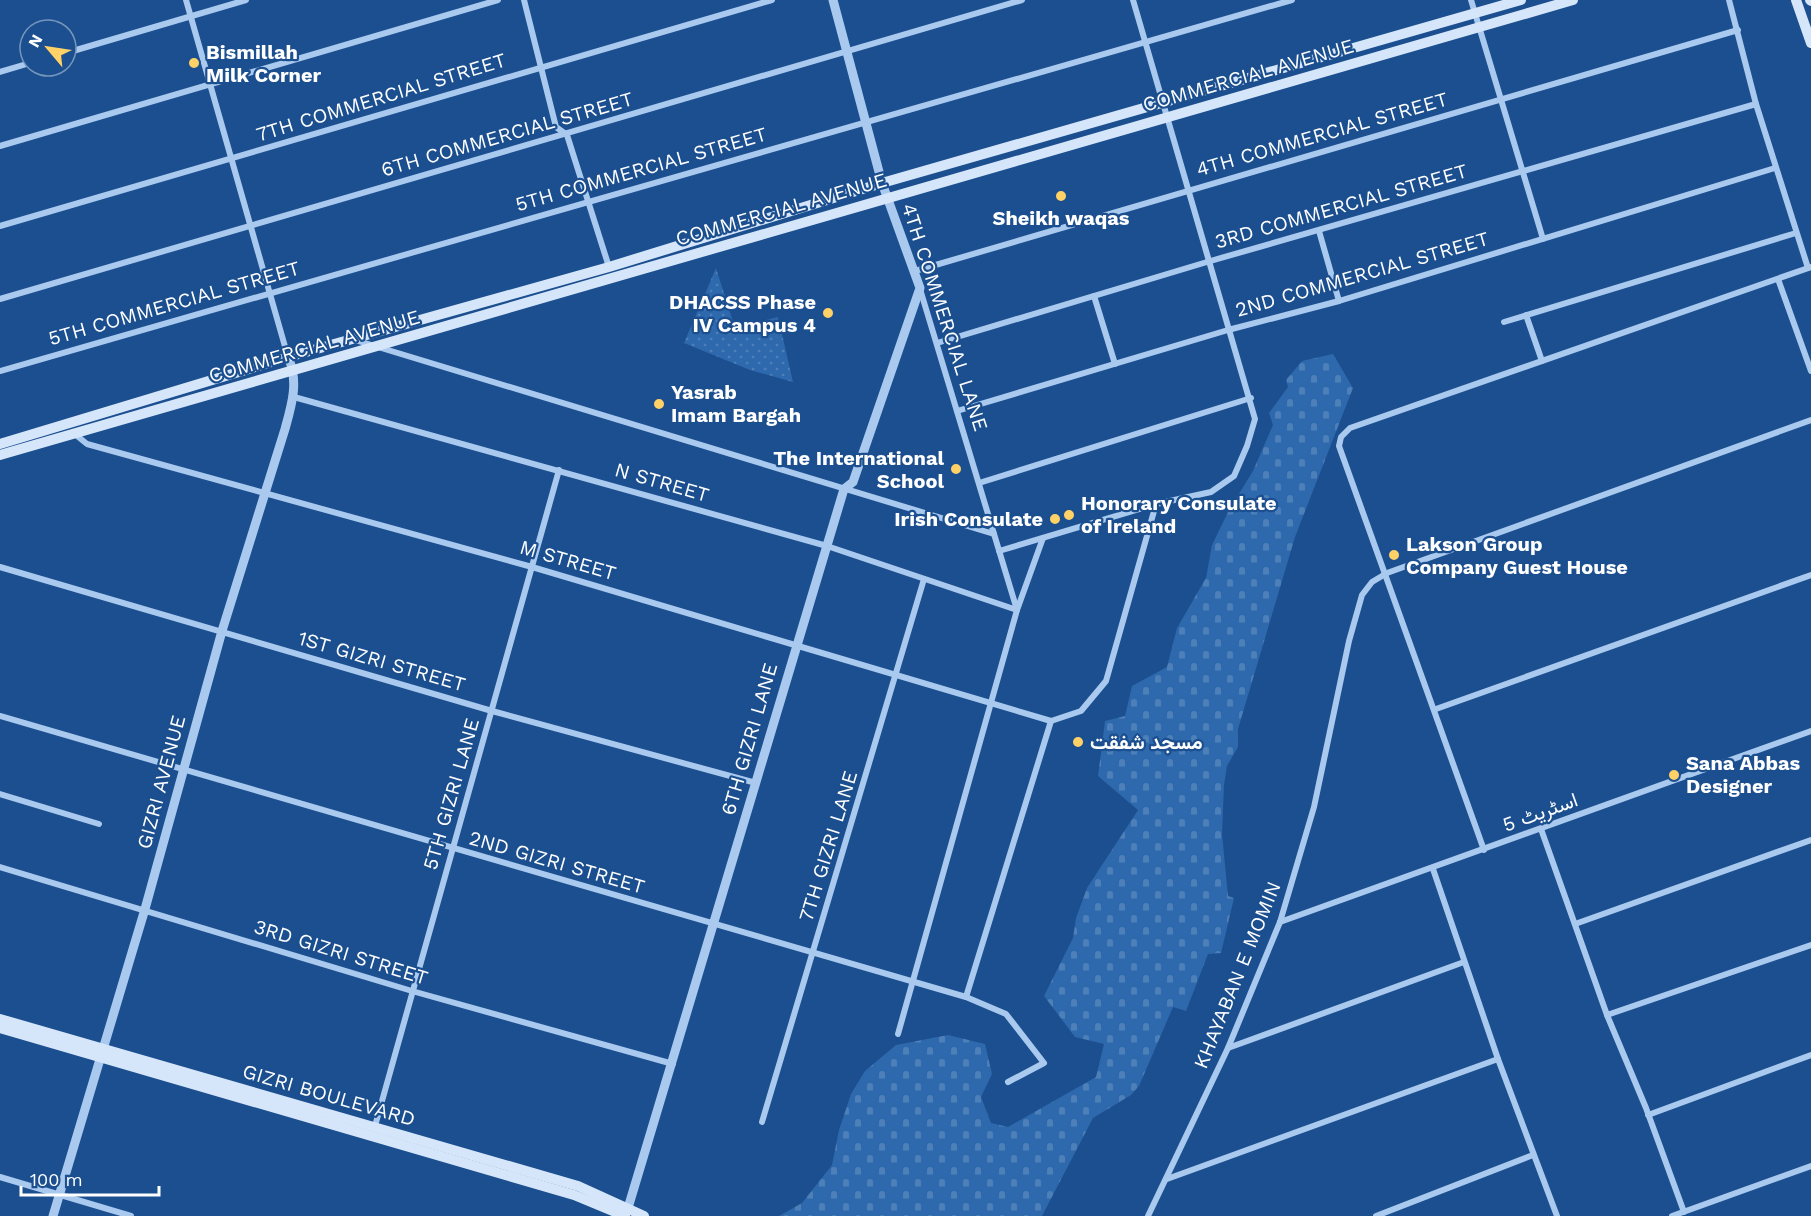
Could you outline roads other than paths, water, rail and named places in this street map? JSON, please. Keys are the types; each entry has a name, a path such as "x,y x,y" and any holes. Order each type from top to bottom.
{"main road":[{"name":"COMMERCIAL AVENUE","path":"0,444 288,357 609,267 882,183 1521,0"},
{"name":"COMMERCIAL AVENUE","path":"0,456 1573,0"},
{"path":"1796,0 1811,43"},
{"name":"GIZRI BOULEVARD","path":"0,1019 102,1053 644,1216"},
{"name":"GIZRI BOULEVARD","path":"0,1028 375,1126 578,1186 627,1212"}],"street":[{"path":"186,0 288,357"},
{"path":"78,49 246,0"},
{"path":"0,146 498,0"},
{"path":"524,0 556,127 567,135 609,267"},
{"name":"7TH COMMERCIAL STREET","path":"0,226 772,0"},
{"name":"4TH COMMERCIAL LANE","path":"833,0 849,51 882,183 915,271 1017,610"},
{"path":"999,550 1156,504 1211,492 1233,476 1247,447 1255,419 1251,398 1207,262 1132,0"},
{"name":"5TH COMMERCIAL STREET","path":"0,370 1292,0"},
{"path":"1472,0 1543,239"},
{"path":"1484,850 1436,709 1339,446 1341,437 1350,428 1810,268 1775,168 1729,0"},
{"name":"6TH COMMERCIAL STREET","path":"0,299 567,135 1017,1"},
{"name":"4TH COMMERCIAL STREET","path":"915,271 1738,30"},
{"path":"0,72 18,67"},
{"name":"3RD COMMERCIAL STREET","path":"937,344 1207,262 1756,104"},
{"name":"2ND COMMERCIAL STREET","path":"957,411 1228,330 1339,301 1775,168"},
{"path":"1319,231 1339,301"},
{"path":"1504,322 1796,233"},
{"path":"1778,279 1811,371"},
{"name":"6TH GIZRI LANE","path":"627,1212 674,1064 713,924 844,489 854,482 920,288"},
{"path":"1094,296 1115,364"},
{"path":"1526,315 1542,361"},
{"path":"354,340 994,534"},
{"name":"GIZRI AVENUE","path":"53,1216 145,909 182,770 262,494 294,397 294,370 288,357"},
{"name":"N STREET","path":"294,397 826,546 1017,610"},
{"path":"979,483 1251,398"},
{"path":"1386,573 1811,420"},
{"name":"M STREET","path":"76,435 87,444 532,567 1051,721"},
{"name":"5TH GIZRI LANE","path":"375,1126 559,470"},
{"path":"966,997 1051,721 1081,711 1106,681 1156,504"},
{"path":"898,1034 1017,610 1043,538"},
{"name":"1ST GIZRI STREET","path":"0,567 492,711 756,783"},
{"name":"KHAYABAN E MOMIN","path":"1148,1216 1228,1048 1280,922 1314,807 1349,641 1362,595 1372,582 1386,573"},
{"path":"1436,709 1811,575"},
{"name":"7TH GIZRI LANE","path":"762,1122 924,579"},
{"name":"2ND GIZRI STREET","path":"0,716 966,997 1006,1014 1044,1063 1008,1082"},
{"name":"اسٹریٹ 5","path":"1280,922 1433,869 1811,731"},
{"path":"0,794 99,824"},
{"path":"1541,829 1607,1015 1684,1212"},
{"path":"1575,924 1811,840"},
{"name":"3RD GIZRI STREET","path":"0,867 412,991 674,1064"},
{"path":"1433,869 1498,1059 1557,1216"},
{"path":"1607,1015 1811,945"},
{"path":"1228,1048 1464,962"},
{"path":"1648,1115 1811,1055"},
{"path":"1167,1179 1498,1059"},
{"path":"1376,1216 1533,1155"},
{"path":"1672,1216 1811,1166"},
{"path":"0,1177 131,1216"}],"place":[{"name":"Bismillah Milk Corner","path":"194,63"},
{"name":"Sheikh waqas","path":"1061,196"},
{"name":"DHACSS Phase IV Campus 4","path":"828,313"},
{"name":"Yasrab Imam Bargah","path":"659,404"},
{"name":"The International School","path":"956,469"},
{"name":"Honorary Consulate of Ireland","path":"1069,515"},
{"name":"Irish Consulate","path":"1055,519"},
{"name":"Lakson Group Company Guest House","path":"1394,555"},
{"name":"مسجد شفقت","path":"1078,742"},
{"name":"Sana Abbas Designer","path":"1674,775"}]}
